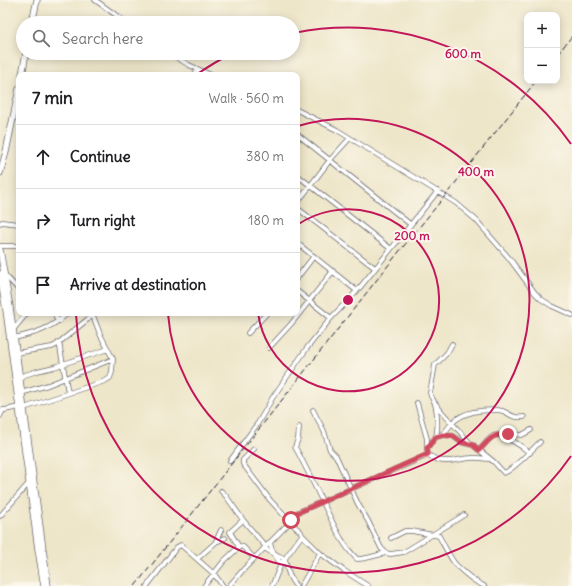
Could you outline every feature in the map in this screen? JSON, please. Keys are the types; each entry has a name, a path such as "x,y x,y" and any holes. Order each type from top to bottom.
{"highway":[{"path":"33,16 36,0"},
{"path":"23,72 25,60"},
{"path":"0,174 16,103"},
{"path":"0,250 8,325 48,586"},
{"path":"2,274 13,330 30,483 44,586"}],"street":[{"path":"95,0 117,16"},
{"path":"179,60 203,72"},
{"path":"300,112 350,138 456,203 471,215 504,252 541,299 572,315"},
{"path":"300,136 410,224"},
{"path":"300,198 330,160 350,138"},
{"path":"300,177 391,249"},
{"path":"230,461 258,423 273,397 307,348 331,318 357,291 438,191"},
{"path":"300,210 375,268"},
{"path":"0,223 16,224"},
{"path":"300,245 357,291"},
{"path":"0,246 16,246"},
{"path":"300,274 314,256"},
{"path":"300,312 332,271"},
{"path":"2,274 16,287"},
{"path":"300,294 331,318"},
{"path":"13,330 25,316"},
{"path":"56,316 59,321"},
{"path":"14,338 46,329 65,316"},
{"path":"16,353 52,347 60,342 90,316"},
{"path":"0,416 1,409 21,408 110,378 113,359 93,316"},
{"path":"248,333 264,316"},
{"path":"269,348 297,316"},
{"path":"60,342 68,393"},
{"path":"452,344 447,353 435,365 430,394 435,403 452,423 473,445 491,459 504,473 508,472 540,442"},
{"path":"19,377 37,371 54,368 108,349"},
{"path":"21,393 48,386 113,359"},
{"path":"417,403 427,439 428,454 435,459 448,461 471,458 491,459"},
{"path":"435,403 438,430 436,437"},
{"path":"313,410 324,431 330,450 336,456 350,489 381,548 386,553"},
{"path":"427,448 436,437 443,433 452,423 464,414 483,410 500,410 505,411 513,417 524,417"},
{"path":"299,426 298,439 295,447 346,548 357,559 373,557 386,553 391,554 404,552 464,515"},
{"path":"479,450 494,436 513,434 522,435 531,430"},
{"path":"436,437 443,435 453,436 461,442 473,445"},
{"path":"503,436 508,440 519,444 530,453"},
{"path":"254,449 244,460 243,464 270,500 320,553 368,586"},
{"path":"230,586 254,558 278,536 290,522 294,514 428,454"},
{"path":"0,516 30,483"},
{"path":"221,491 265,548 285,559"},
{"path":"243,520 230,532 240,546 242,546 254,558"},
{"path":"216,542 221,530"},
{"path":"391,538 405,531 439,536 455,564 477,583 484,586"},
{"path":"272,586 281,564 302,535"},
{"path":"197,559 216,542 225,538"},
{"path":"270,542 271,548 281,564"},
{"path":"147,586 179,545 181,545 214,574 223,586"},
{"path":"204,586 224,561 240,546"},
{"path":"301,586 320,553"},
{"path":"285,559 287,569 293,583 296,586"}],"railway":[{"path":"560,51 572,36"},
{"path":"135,586 534,84"}],"route":[{"path":"291,520 294,514 428,454 427,448 436,437 443,435 453,436 461,442 473,445 479,450 494,436 503,436 508,434"}]}
